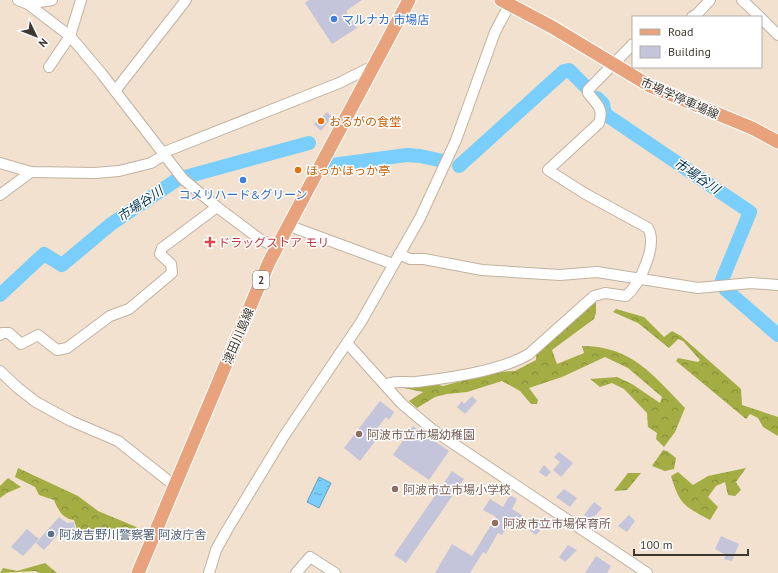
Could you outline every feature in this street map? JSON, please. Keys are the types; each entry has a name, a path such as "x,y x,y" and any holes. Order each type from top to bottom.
{"main road":[{"name":"津田川島線","path":"138,573 287,225 409,0"},
{"name":"市場学停車場線","path":"508,2 657,90 752,128 778,142"}],"street":[{"path":"18,0 28,4 70,36 182,177 217,207 261,240 277,247"},
{"path":"28,4 52,0"},
{"path":"49,67 70,36 81,0"},
{"path":"115,91 186,0"},
{"path":"694,16 710,0"},
{"path":"742,0 758,16"},
{"path":"209,573 216,550 227,530 284,436 362,322 420,218 456,140 495,32 508,2"},
{"path":"762,20 778,36"},
{"path":"385,385 391,382 409,383 438,379 506,365 518,361 530,354 594,296 606,293 626,296 633,290 641,278 651,242 651,233 648,228 584,193 548,170 598,123 602,115 600,106 588,93 588,90 632,45"},
{"path":"0,163 31,172 94,173 118,171 151,163 163,154 339,83 373,66"},
{"path":"0,195 31,172"},
{"path":"0,335 2,332 8,333 21,344 38,335 57,350 67,348 110,316 129,309 172,273 171,264 160,254 162,248 217,207"},
{"path":"287,225 393,264"},
{"path":"399,254 410,259 424,259 482,270 560,275 597,272 698,288 751,283 778,285"},
{"path":"347,343 402,404 433,430 647,573"},
{"path":"0,371 36,402 71,421 118,441 174,486"},
{"path":"296,573 310,556 335,573"}],"green space":[{"path":"596,302 596,313 594,319 552,350 557,364 584,353 582,346 599,347 615,351 628,357 652,374 685,408 675,432 664,447 656,439 657,433 648,427 647,413 624,389 612,383 600,387 590,379 617,377 632,384 660,403 662,397 628,368 605,357 562,377 529,388 538,400 537,404 531,404 520,391 502,381 467,392 435,397 417,408 409,401 423,392 394,386 431,383 443,386 494,372 515,371 536,360 536,352"},
{"path":"616,309 644,317 664,337 672,331 681,336 741,389 742,405 778,417 778,436 763,427 758,418 750,414 746,419 676,361 678,358 698,362 700,360 683,341 678,339 669,348 638,323 613,312"},
{"path":"663,450 667,451 676,458 674,469 665,471 652,466"},
{"path":"18,468 78,496 98,511 146,531 144,538 114,532 84,532 77,529 74,520 67,518 61,513 54,500 39,495 35,487 15,477"},
{"path":"746,468 736,482 741,490 735,496 728,495 725,482 716,486 708,497 718,507 710,520 684,504 677,493 671,476 678,472 693,485 708,476"},
{"path":"628,473 641,473 627,490 614,491"},
{"path":"8,478 21,487 0,498 0,486"},
{"path":"45,563 57,573 39,573 36,571 0,573 3,568 17,571"}],"water":[{"path":"319,477 331,483 319,508 307,502"}],"building":[{"name":"マルナカ 市場店","path":"309,0 362,0 346,11 357,28 332,44 305,3"},
{"path":"327,112 332,117 321,131 314,124"},
{"path":"472,396 477,401 465,414 457,407 462,401 464,404"},
{"path":"380,401 394,412 389,420 386,417 375,431 380,435 360,461 344,448"},
{"path":"413,426 449,451 429,480 393,455"},
{"path":"559,452 573,463 561,477 553,470 560,462 554,457"},
{"path":"544,465 551,472 546,477 539,472"},
{"path":"452,471 464,479 406,563 394,555"},
{"path":"564,489 577,498 570,507 556,497"},
{"path":"510,495 517,499 512,509 522,515 513,530 508,526 502,535 498,533 486,554 483,552 470,573 435,573 452,544 472,556 496,517 483,510 490,499 503,507"},
{"path":"594,502 602,508 591,520 584,515"},
{"path":"629,515 635,521 627,532 618,526"},
{"path":"59,517 67,523 74,522 75,530 69,537 61,531 44,550 36,543"},
{"path":"539,519 546,524 536,535 530,531 530,528"},
{"path":"27,529 39,539 23,556 11,547"},
{"path":"721,536 739,544 732,561 724,559 726,555 715,549"},
{"path":"568,545 577,550 565,562 559,557"},
{"path":"596,556 611,566 607,573 585,573"}],"waterway":[{"name":"市場谷川","path":"459,166 564,71 569,70 586,87"},
{"name":"市場谷川","path":"597,98 603,104 605,114 750,212 722,280"},
{"name":"市場谷川","path":"0,295 44,254 62,265 111,224 178,179 309,143"},
{"name":"市場谷川","path":"332,165 407,155 443,161"},
{"name":"市場谷川","path":"725,289 778,335"}],"place":[{"name":"マルナカ 市場店","path":"334,19"},
{"name":"おるがの食堂","path":"321,121"},
{"name":"ほっかほっか亭","path":"298,170"},
{"name":"コメリハード&グリーン","path":"243,180"},
{"name":"ドラッグストア モリ","path":"210,242"},
{"name":"阿波市立市場幼稚園","path":"359,434"},
{"name":"阿波市立市場小学校","path":"395,489"},
{"name":"阿波市立市場保育所","path":"495,523"},
{"name":"阿波吉野川警察署 阿波庁舎","path":"51,534"}]}
